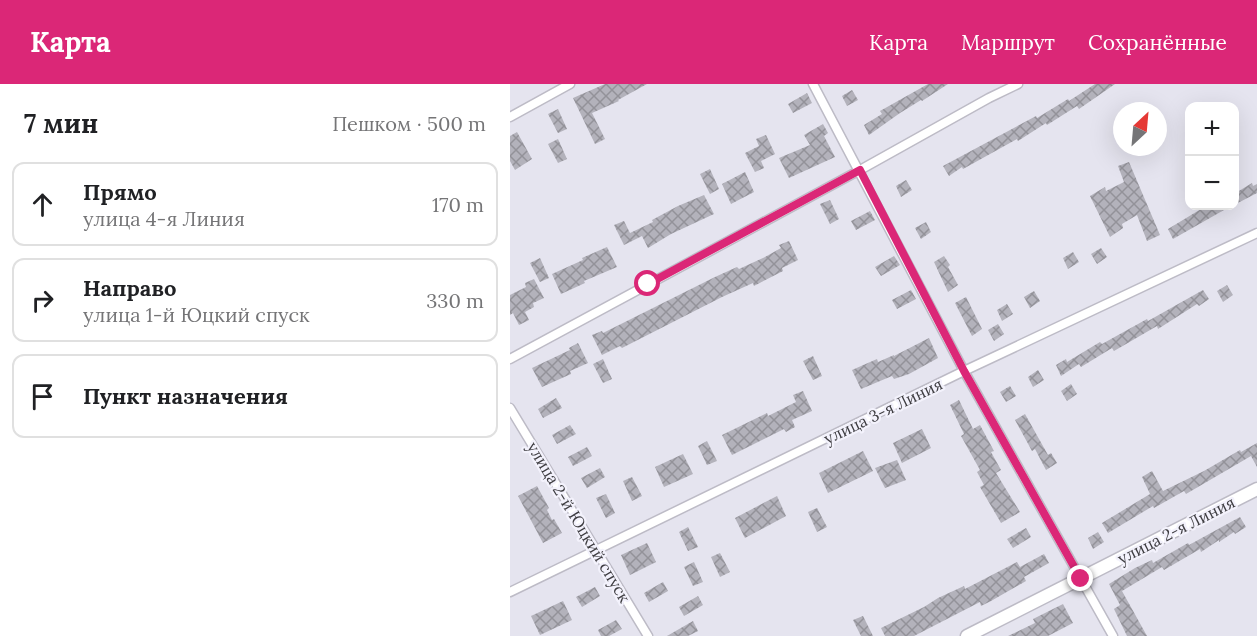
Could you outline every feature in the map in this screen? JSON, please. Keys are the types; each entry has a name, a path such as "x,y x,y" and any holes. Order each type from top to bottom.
{"street":[{"path":"510,117 570,84"},
{"path":"813,84 964,371 1113,636"},
{"path":"510,358 1018,84"},
{"name":"улица 3-я Линия","path":"510,592 964,371 1257,233"},
{"name":"улица 2-й Юцкий спуск","path":"510,408 648,636"},
{"name":"улица 2-я Линия","path":"967,636 1257,489"}],"building":[{"path":"605,84 647,84 619,101 592,113 605,139 595,144 573,98"},
{"path":"928,84 948,84 869,135 864,125 882,114 880,111"},
{"path":"1095,84 1115,84 1079,109 1077,106 1018,141 1017,139 949,176 943,166 1036,116 1037,118 1068,99 1069,101"},
{"path":"852,90 858,100 847,106 842,96"},
{"path":"807,93 812,103 793,113 788,104"},
{"path":"558,109 567,129 558,133 548,114"},
{"path":"823,124 828,133 824,136 835,157 789,178 779,158 810,145 804,135"},
{"path":"517,132 532,159 515,170 510,161 510,136"},
{"path":"766,135 775,154 761,161 764,168 755,172 745,153 759,146 756,139"},
{"path":"558,139 567,159 558,163 548,144"},
{"path":"1129,162 1160,235 1147,241 1137,215 1122,224 1123,228 1110,237 1090,196 1105,187 1106,191 1124,182 1118,166"},
{"path":"710,169 719,189 710,194 700,174"},
{"path":"745,172 754,192 731,204 722,184"},
{"path":"906,180 912,190 901,197 896,186"},
{"path":"1252,183 1253,186 1257,184 1257,193 1239,202 1239,191"},
{"path":"704,195 714,214 671,234 648,248 642,236 624,245 614,225 624,221 630,233 678,206"},
{"path":"830,200 839,219 830,224 820,204"},
{"path":"1199,210 1224,210 1173,239 1168,229"},
{"path":"870,211 875,220 856,230 851,221"},
{"path":"926,222 931,232 921,239 915,228"},
{"path":"789,241 798,260 782,268 783,271 754,286 753,283 722,297 622,348 620,346 602,355 592,335 602,331 603,333 715,277 765,257 781,248 779,245"},
{"path":"607,247 617,267 561,294 552,274"},
{"path":"1101,248 1107,257 1097,264 1091,254"},
{"path":"1073,252 1079,262 1068,269 1063,258"},
{"path":"894,256 900,265 881,276 875,267"},
{"path":"944,256 958,285 948,292 934,262"},
{"path":"540,258 549,278 540,282 530,263"},
{"path":"534,279 544,298 533,303 534,307 525,312 529,320 519,325 513,313 510,315 510,295 526,287 525,283"},
{"path":"1227,285 1233,295 1223,302 1217,291"},
{"path":"911,290 916,299 897,309 892,300"},
{"path":"1203,290 1209,299 1199,306 1197,304 1158,329 1157,326 1114,351 1112,348 1081,367 1079,364 1061,376 1056,365 1066,359 1067,362 1100,342 1102,344 1147,319 1148,321"},
{"path":"1034,291 1040,301 1030,308 1024,297"},
{"path":"966,297 982,329 972,336 955,303"},
{"path":"1007,304 1013,314 1002,321 997,310"},
{"path":"998,324 1004,334 994,341 988,330"},
{"path":"929,338 938,358 909,374 894,379 892,376 861,389 852,370 877,359 878,362 894,356"},
{"path":"578,343 588,363 570,371 571,374 542,387 532,368 570,350 569,348"},
{"path":"813,356 822,376 813,380 803,361"},
{"path":"603,359 612,379 603,383 593,364"},
{"path":"1038,370 1044,380 1033,387 1028,377"},
{"path":"1071,384 1077,394 1067,401 1061,391"},
{"path":"1010,386 1016,396 1006,402 1000,392"},
{"path":"803,391 812,411 792,420 795,427 786,432 784,429 732,455 722,435 796,402 793,395"},
{"path":"556,398 562,408 543,418 538,409"},
{"path":"959,400 973,429 980,425 1001,470 996,473 1020,512 1001,523 980,487 984,485 977,472 980,470 961,436 964,434 950,405"},
{"path":"1025,414 1048,455 1051,453 1057,463 1046,470 1035,449 1032,451 1015,420"},
{"path":"570,425 576,434 557,444 552,435"},
{"path":"922,429 931,448 902,463 893,443"},
{"path":"707,441 717,461 707,465 698,446"},
{"path":"1257,443 1257,467 1251,456 1186,494 1184,491 1154,508 1153,506 1108,533 1102,523 1150,494 1142,477 1152,471 1163,491"},
{"path":"587,447 592,456 573,466 568,457"},
{"path":"863,451 873,471 828,493 819,473"},
{"path":"683,454 693,474 664,487 655,467"},
{"path":"897,460 906,480 885,488 875,468"},
{"path":"600,468 605,477 587,488 581,478"},
{"path":"632,477 642,496 632,501 623,481"},
{"path":"537,486 549,508 547,510 552,520 554,519 562,533 543,543 518,496"},
{"path":"606,494 615,513 606,518 596,498"},
{"path":"777,496 786,516 745,538 735,518"},
{"path":"817,508 827,527 817,532 808,512"},
{"path":"1240,517 1246,527 1235,534 1234,532 1201,552 1200,549 1164,570 1162,567 1122,591 1147,636 1127,636 1114,609 1120,605 1109,584 1135,568 1152,560 1153,563"},
{"path":"688,527 698,547 688,551 679,532"},
{"path":"1026,528 1031,537 1013,548 1007,539"},
{"path":"1098,532 1104,542 1093,549 1088,538"},
{"path":"647,543 656,562 630,575 621,555"},
{"path":"720,553 730,572 720,577 711,557"},
{"path":"1044,554 1049,563 1024,577 1026,581 981,606 980,602 914,636 885,636 881,628 964,586 965,589 1017,562 1020,567"},
{"path":"694,562 703,582 693,586 684,567"},
{"path":"663,582 668,591 649,602 644,593"},
{"path":"595,587 600,596 582,607 576,597"},
{"path":"698,596 703,605 684,616 679,607"},
{"path":"563,601 572,620 540,635 531,616"},
{"path":"1063,604 1073,623 1048,636 1008,636 1035,623 1033,619"},
{"path":"863,616 873,636 861,636 853,620"},
{"path":"616,620 622,629 609,636 601,636 598,630"},
{"path":"693,621 698,631 688,636 667,636"}],"route":[{"path":"648,284 860,170 964,371 1081,579"}]}
